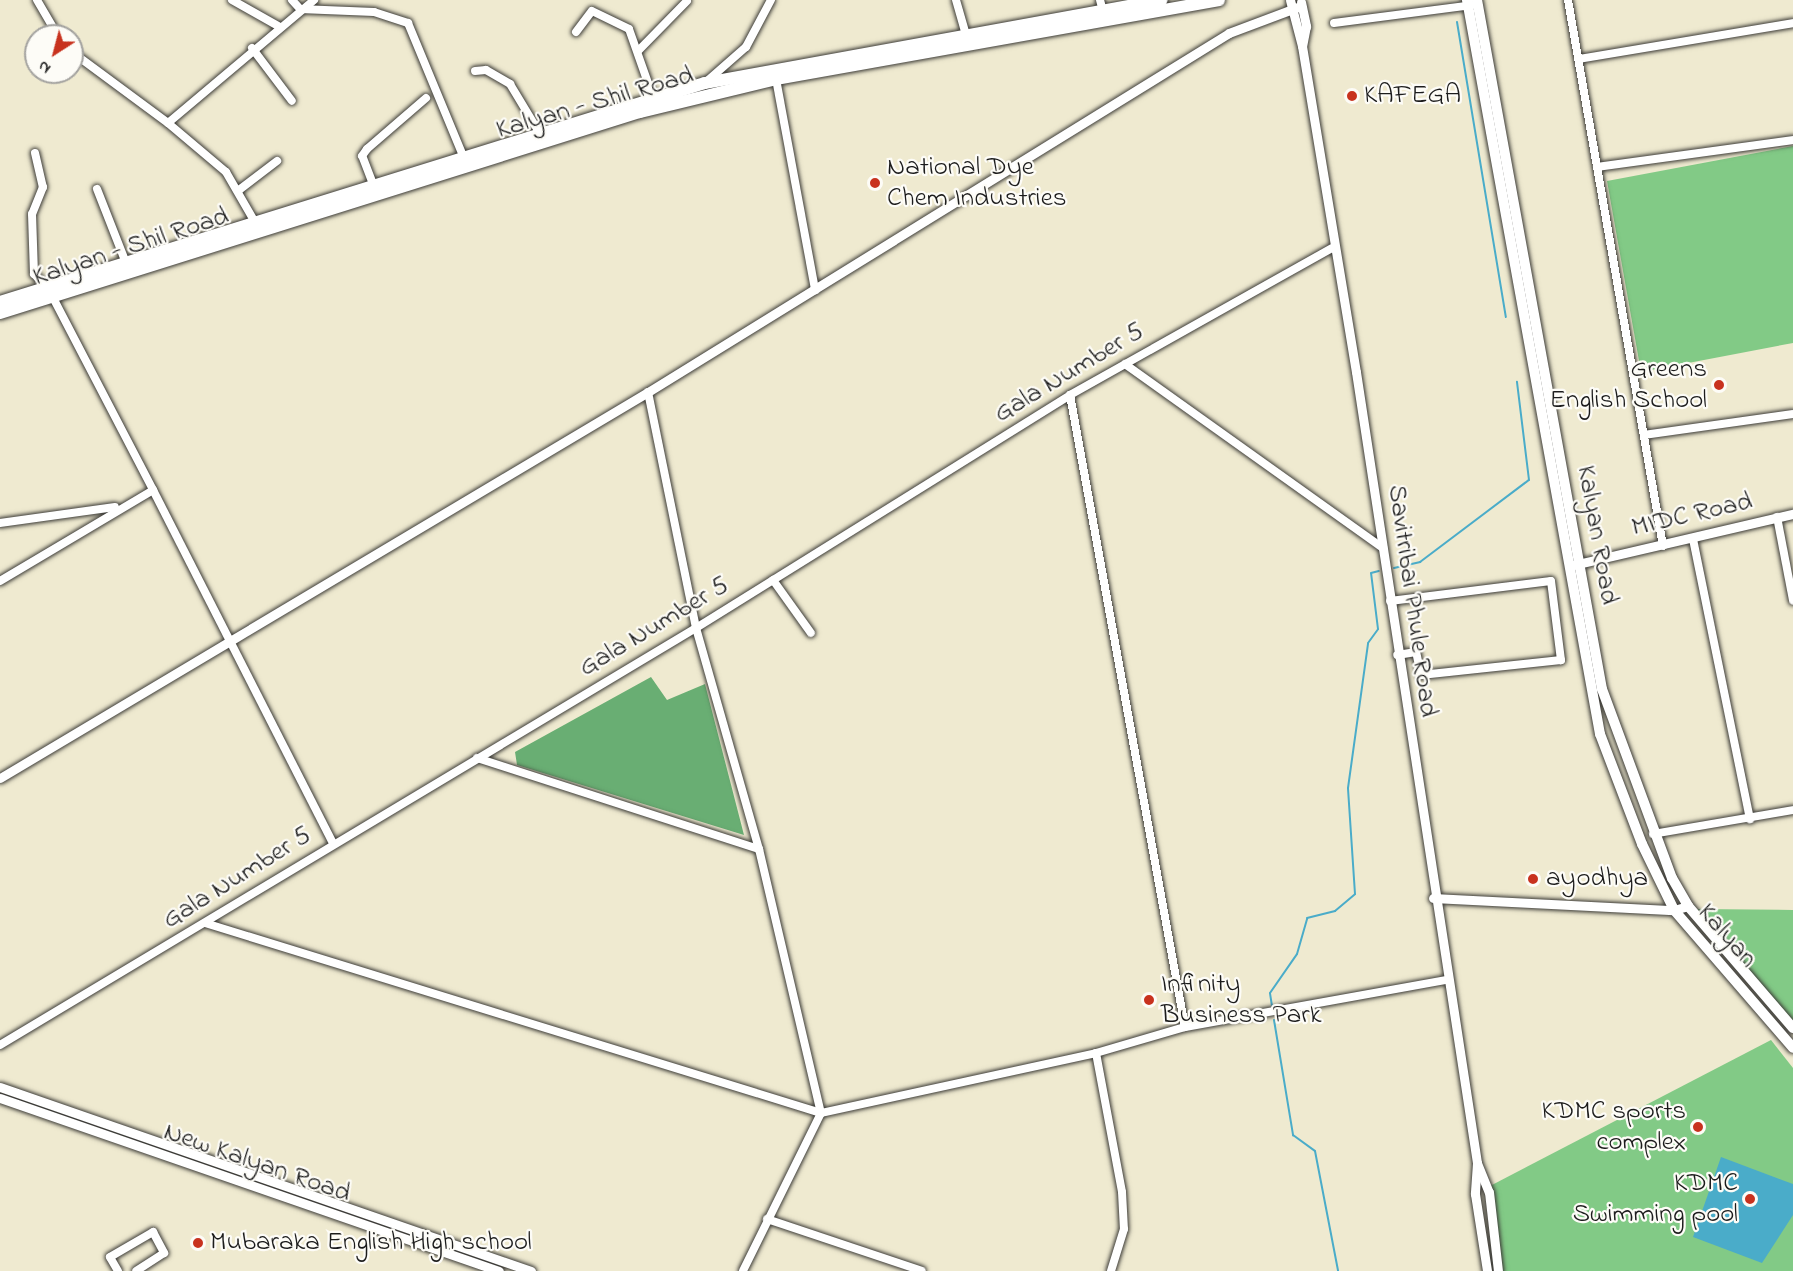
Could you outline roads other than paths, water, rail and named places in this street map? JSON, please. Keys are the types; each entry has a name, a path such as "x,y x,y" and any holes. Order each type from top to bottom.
{"main road":[{"name":"Kalyan - Shil Road","path":"0,313 126,263 640,112 706,89 966,35 1016,32 1101,5 1162,0"},
{"name":"Kalyan - Shil Road","path":"0,302 51,293 256,226 373,184 653,97 776,80 1016,32 1219,0"},
{"name":"Kalyan Road","path":"1472,2 1580,563 1602,689 1652,834 1688,906 1793,1028"},
{"name":"Kalyan Road","path":"1472,2 1582,657 1600,734 1642,844"},
{"path":"1582,657 1596,655"},
{"name":"Kalyan","path":"1642,844 1674,910 1793,1047"}],"street":[{"path":"37,0 51,24"},
{"path":"232,0 278,26"},
{"path":"292,0 300,9 374,12 408,23 464,156"},
{"path":"168,123 278,26 314,0"},
{"path":"706,89 746,47 771,0"},
{"path":"956,0 966,35"},
{"path":"1568,0 1663,546"},
{"path":"638,51 687,1"},
{"path":"1334,23 1472,2"},
{"path":"0,778 648,392 1229,33 1290,5 1301,3"},
{"name":"Savitribai Phule Road","path":"1301,3 1302,46 1332,248 1383,548 1433,898 1477,1164 1475,1194 1487,1271"},
{"name":"Savitribai Phule Road","path":"1290,5 1302,46"},
{"path":"576,32 592,11 629,29 653,97"},
{"path":"1579,59 1793,23"},
{"path":"252,48 292,101"},
{"path":"84,61 214,159 239,190 256,226"},
{"path":"475,70 486,70 510,84 539,132"},
{"path":"776,80 815,290"},
{"path":"373,184 362,156 367,149 406,121 426,98"},
{"path":"1598,167 1793,140"},
{"path":"35,153 43,187 32,214 30,255 34,274 51,293 231,640 333,843"},
{"path":"239,190 277,162"},
{"path":"97,189 126,263"},
{"name":"Gala Number 5","path":"0,1045 206,923 333,843 696,628 1070,395 1332,248"},
{"path":"1125,364 1383,548"},
{"path":"648,392 696,628 759,849 821,1113 743,1271"},
{"path":"1070,395 1185,1027"},
{"path":"1644,435 1793,414"},
{"path":"0,581 117,507 153,490"},
{"path":"0,523 117,507"},
{"name":"MIDC Road","path":"1567,568 1580,563 1663,546 1793,514"},
{"path":"1777,517 1793,600"},
{"path":"1693,539 1750,819"},
{"path":"773,580 811,633"},
{"path":"1390,601 1551,581 1561,660 1421,675 1416,652 1397,655"},
{"path":"477,758 759,849"},
{"path":"1652,834 1793,810"},
{"path":"1433,898 1674,910 1688,906"},
{"path":"206,923 821,1113 1096,1053 1185,1027 1447,980"},
{"path":"1096,1053 1122,1192 1124,1229 1111,1271"},
{"path":"0,1087 292,1195 509,1267 531,1271"},
{"name":"New Kalyan Road","path":"0,1098 292,1195 499,1271"},
{"name":"Savitribai Phule Road","path":"1477,1164 1489,1192 1498,1271"},
{"path":"767,1219 922,1271"},
{"path":"118,1271 110,1257 153,1232 164,1253 136,1271"}],"water":[{"name":"KDMC Swimming pool","path":"1721,1157 1793,1184 1793,1215 1762,1263 1693,1237"}],"waterway":[{"path":"1457,22 1506,317"},
{"path":"1394,568 1420,562 1529,480 1517,382"},
{"path":"1272,1006 1270,993 1297,954 1307,918 1335,911 1355,894 1348,788 1368,643 1378,629 1371,573 1379,571"},
{"path":"1274,1020 1293,1135 1315,1151 1338,1271"}],"place":[{"name":"KAFEGA","path":"1352,96"},
{"name":"National Dye Chem Industries","path":"875,183"},
{"name":"Greens English School","path":"1719,385"},
{"name":"ayodhya","path":"1533,879"},
{"name":"Infinity Business Park","path":"1149,1000"},
{"name":"KDMC sports complex","path":"1698,1127"},
{"name":"KDMC Swimming pool","path":"1750,1199"},
{"name":"Mubaraka English High school","path":"198,1243"}]}
